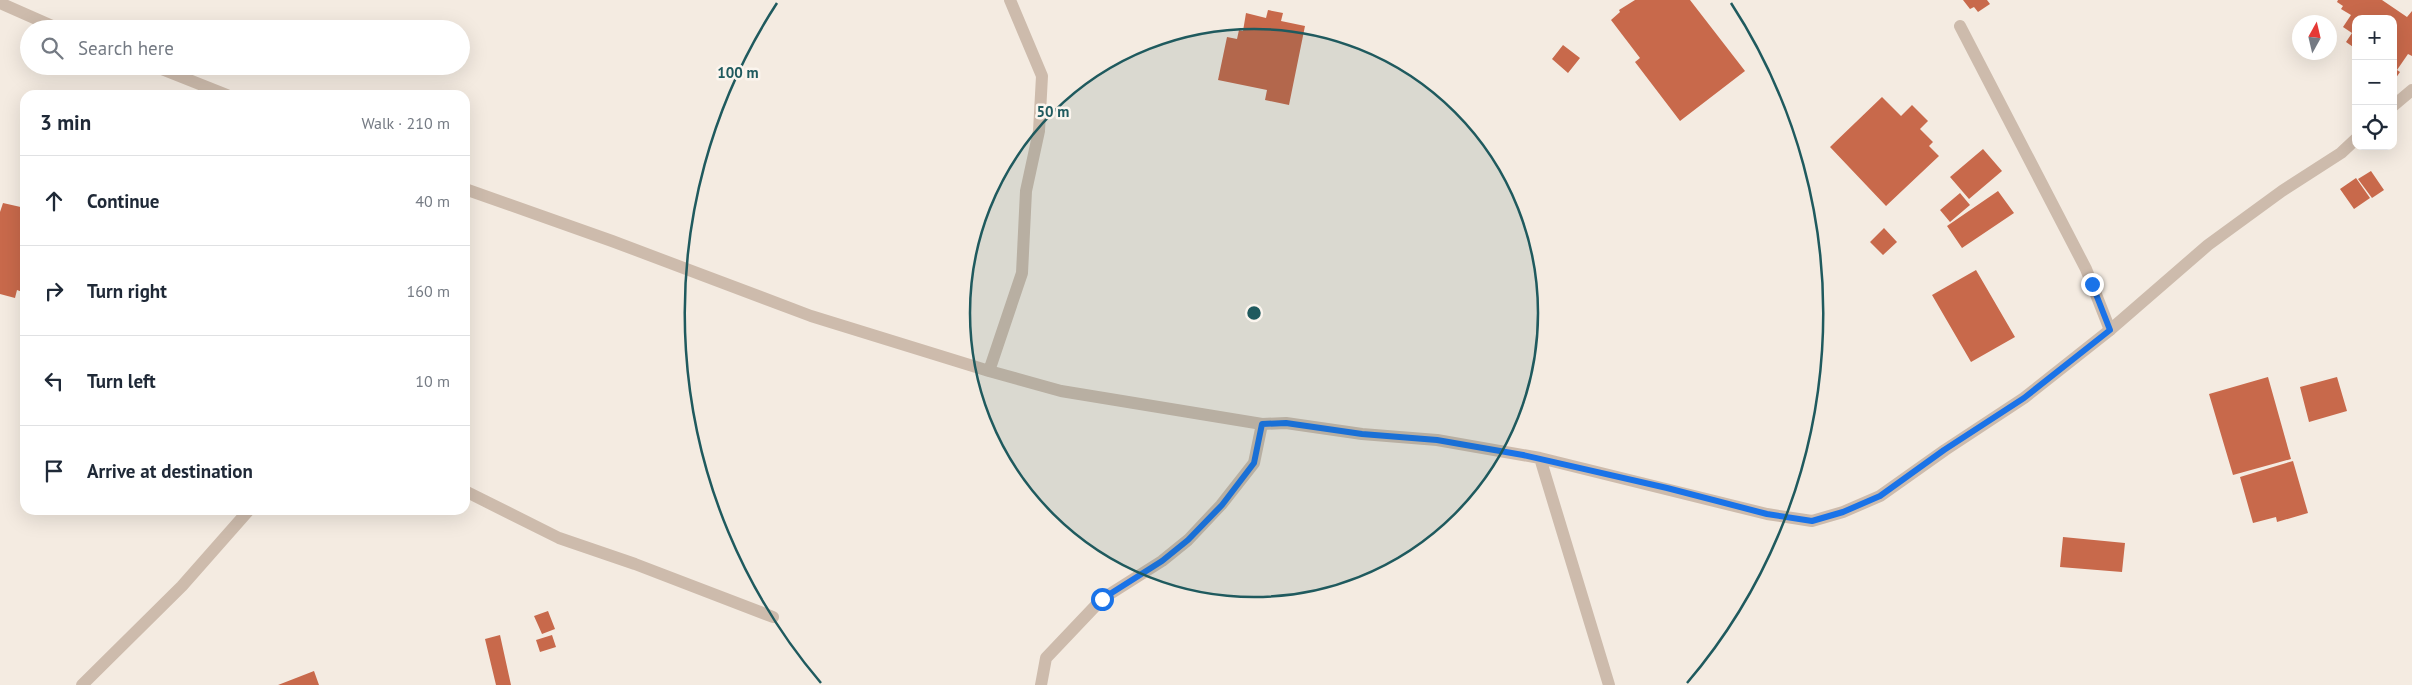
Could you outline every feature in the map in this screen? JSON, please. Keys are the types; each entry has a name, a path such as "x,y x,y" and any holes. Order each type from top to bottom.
{"street":[{"path":"989,371 1022,273 1026,191 1039,131 1042,85 1042,76 1010,0"},
{"path":"0,3 39,20"},
{"path":"1960,26 2086,269 2110,330"},
{"path":"177,75 214,90"},
{"path":"2394,105 2412,90"},
{"path":"470,191 612,241 811,316 989,371 1061,391 1262,424 1286,423 1362,434 1437,440 1540,458 1767,514 1812,521 1843,512 1880,496 1944,450 2024,398 2110,330 2208,245 2352,143"},
{"path":"1041,685 1046,658 1102,599 1162,561 1188,540 1222,505 1254,463 1262,424"},
{"path":"1540,458 1609,685"},
{"path":"470,494 559,538 635,564 772,617"},
{"path":"82,685 182,586 245,515"}],"building":[{"path":"1635,0 1690,0 1745,71 1680,121 1635,62 1640,58 1611,20 1620,12 1619,10"},
{"path":"1963,0 1987,0 1990,4 1978,12 1974,7 1970,9"},
{"path":"2338,0 2382,0 2407,17 2412,11 2412,56 2408,54 2397,70 2397,15 2352,15 2352,33 2343,27 2351,15 2341,9 2343,6 2337,2"},
{"path":"1268,10 1283,13 1281,21 1305,26 1289,105 1265,100 1267,90 1218,80 1227,37 1237,39 1239,30 1243,31 1246,13 1266,18"},
{"path":"2352,33 2352,46 2346,42"},
{"path":"1563,45 1580,58 1568,73 1552,59"},
{"path":"1882,97 1901,116 1912,105 1928,121 1920,129 1933,142 1929,146 1939,156 1886,206 1830,147"},
{"path":"1983,149 2002,171 1969,199 1950,177"},
{"path":"2371,171 2384,190 2372,198 2358,179"},
{"path":"2356,178 2370,198 2354,209 2340,189"},
{"path":"1998,191 2014,213 1962,248 1947,226"},
{"path":"1960,193 1970,205 1950,222 1940,210"},
{"path":"3,203 20,207 20,291 17,290 15,298 0,294 0,212"},
{"path":"1884,228 1897,242 1883,255 1870,242"},
{"path":"1976,270 2015,337 1971,362 1932,295"},
{"path":"2268,377 2291,459 2233,475 2209,394"},
{"path":"2337,377 2347,411 2309,422 2300,387"},
{"path":"2293,461 2308,513 2277,522 2276,517 2253,523 2240,477"},
{"path":"2063,537 2125,543 2122,572 2060,567"},
{"path":"548,611 555,629 542,634 534,616"},
{"path":"500,635 511,685 496,685 485,639"},
{"path":"552,635 556,647 540,652 536,640"},
{"path":"314,671 319,685 278,685"}],"route":[{"path":"1102,599 1162,561 1188,540 1222,505 1254,463 1262,424 1286,423 1362,434 1437,440 1540,458 1767,514 1812,521 1843,512 1880,496 1944,450 2024,398 2110,330 2092,284"}]}
